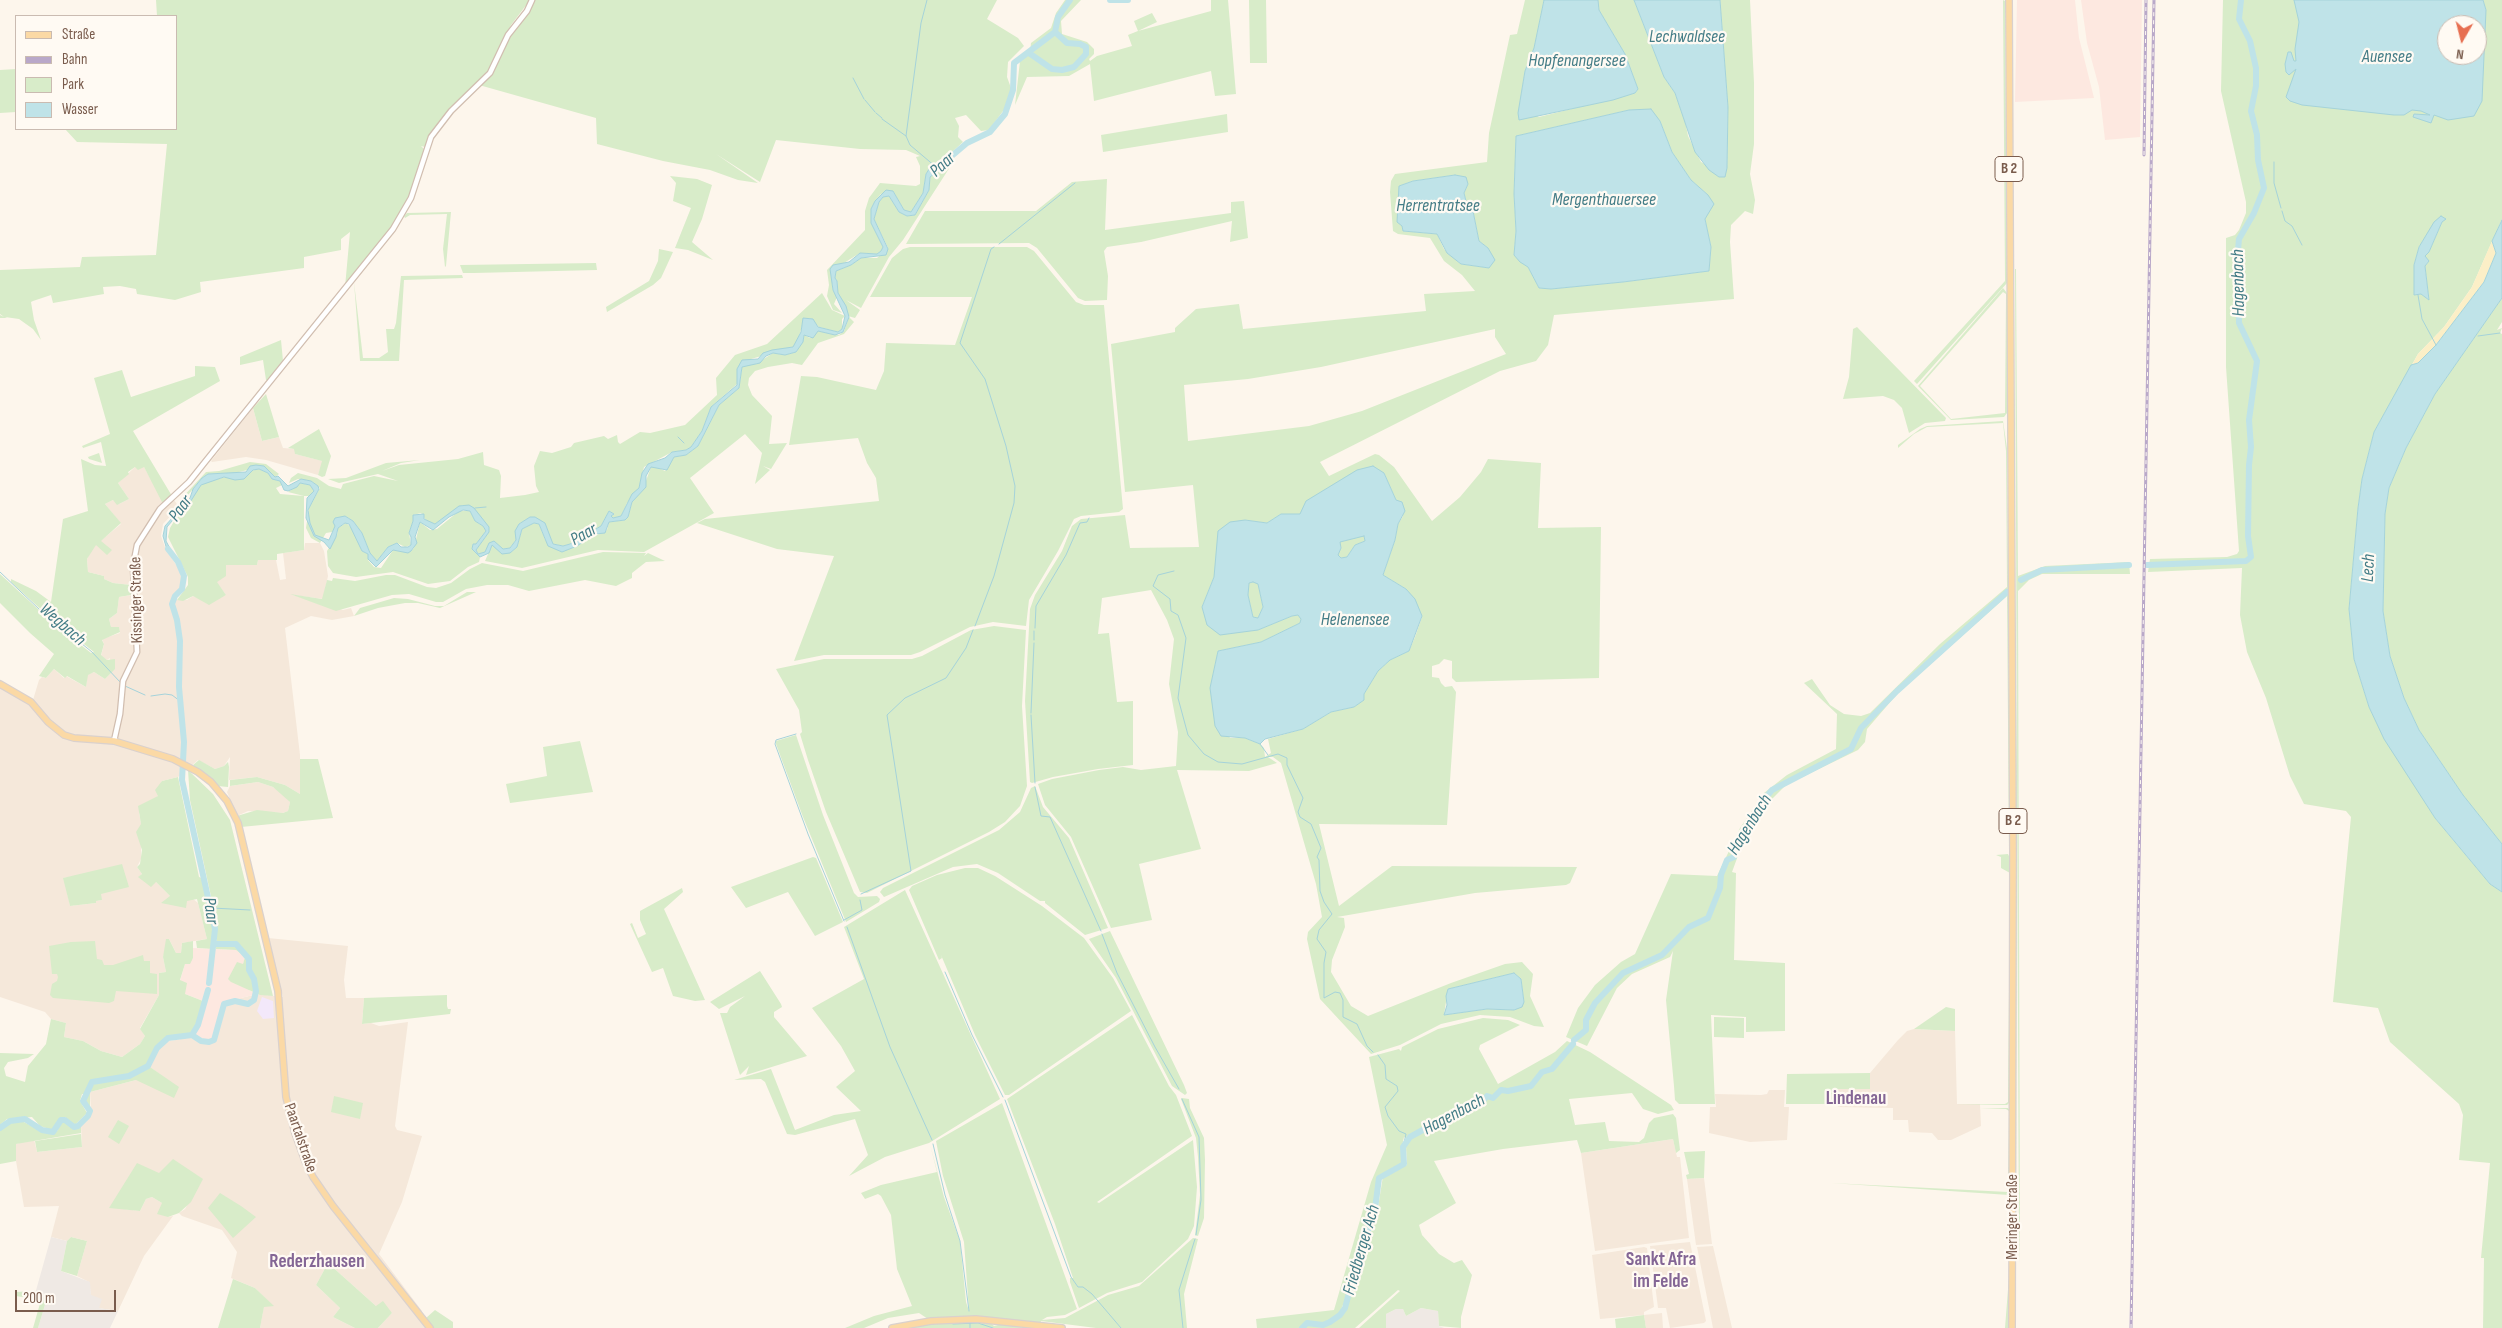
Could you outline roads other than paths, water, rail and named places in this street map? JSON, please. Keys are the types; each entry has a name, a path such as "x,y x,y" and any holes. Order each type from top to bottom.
{"main road":[{"name":"Meringer Straße","path":"2008,1 2012,584 2012,1328"},
{"name":"Paartalstraße","path":"0,684 25,697 48,722 64,735 74,738 114,741 173,759 188,765 211,782 220,792 238,823 266,939 279,999 286,1096 295,1133 305,1161 332,1206 430,1328"},
{"path":"892,1328 930,1321 976,1319 1062,1328"}],"street":[{"name":"Kissinger Straße","path":"114,741 120,714 123,681 137,652 133,566 137,545 160,509 189,482 393,229 411,198 432,137 451,112 490,73 508,35 527,11 532,0"}],"water":[{"name":"Hopfenangersee","path":"1544,0 1598,0 1599,10 1625,54 1638,89 1635,93 1613,100 1519,120 1518,113 1525,71 1534,48"},
{"name":"Lechwaldsee","path":"1634,0 1720,0 1728,107 1727,168 1725,177 1719,177 1709,170 1695,152 1675,93 1664,77"},
{"name":"Auensee","path":"2294,0 2483,0 2486,10 2486,15 2437,15 2437,65 2484,65 2482,101 2474,116 2448,120 2434,115 2431,123 2413,117 2414,114 2430,115 2421,111 2412,110 2404,115 2394,115 2302,105 2290,101 2286,97 2296,69 2289,75 2286,72 2285,64 2288,52 2291,52 2294,61 2296,61 2295,49 2299,22"},
{"name":"Mergenthauersee","path":"1651,109 1660,121 1672,152 1691,180 1708,195 1714,204 1705,219 1711,247 1709,271 1623,282 1551,289 1539,288 1528,267 1514,255 1516,231 1514,194 1516,136 1629,110"},
{"path":"931,166 943,167 930,177 929,190 915,215 907,216 899,212 889,196 883,197 879,202 874,219 888,249 886,255 861,258 851,265 836,271 835,278 838,293 846,306 849,317 843,332 835,335 818,331 813,338 804,335 803,342 796,352 785,355 773,353 766,356 760,363 742,367 739,388 719,405 698,446 686,455 674,457 667,470 651,467 646,476 646,487 632,502 628,517 625,520 609,522 605,533 595,534 577,546 562,552 548,546 539,524 534,523 522,529 517,547 510,553 502,554 492,545 489,553 480,557 472,549 473,544 476,544 486,531 483,526 475,521 470,511 463,510 449,517 433,530 420,522 415,537 417,543 411,551 408,553 393,550 376,567 368,559 368,554 362,551 349,524 345,523 338,528 330,549 324,542 314,536 306,518 307,498 314,491 310,485 300,483 297,487 288,491 284,490 280,481 272,479 268,473 259,469 253,470 244,479 235,480 224,477 201,485 187,507 182,509 167,527 166,541 173,554 171,556 167,550 163,536 165,526 190,498 193,489 202,478 208,474 246,472 250,466 256,465 264,466 288,486 301,479 311,481 318,486 319,489 308,510 310,523 315,535 329,540 335,526 333,522 335,518 345,516 353,521 362,533 370,553 377,561 388,547 397,543 401,547 411,545 409,533 413,515 424,514 424,519 435,524 459,506 469,505 474,508 489,527 489,532 476,550 478,554 485,552 489,543 494,541 503,549 510,548 516,540 515,531 519,524 530,517 535,517 545,523 553,544 563,546 570,544 601,526 609,511 614,514 611,516 613,518 621,516 632,494 639,488 642,473 648,464 665,458 672,452 686,450 691,447 702,431 711,407 737,385 737,369 742,360 758,359 763,353 793,347 801,332 803,318 813,319 818,327 838,332 842,329 845,316 833,290 830,269 833,265 849,262 860,253 877,254 881,251 883,247 871,223 871,209 875,201 886,190 893,191 904,210 911,212 923,193 926,174"},
{"name":"Herrentratsee","path":"1455,175 1466,177 1468,184 1464,193 1466,201 1472,206 1479,241 1488,248 1495,260 1489,268 1461,264 1447,253 1437,234 1403,231 1402,226 1397,222 1399,186 1413,181"},
{"path":"2441,216 2446,219 2442,222 2429,252 2425,256 2429,261 2425,266 2429,300 2421,294 2414,295 2414,265 2419,247 2434,222"},
{"name":"Lech","path":"2502,220 2502,298 2435,394 2406,448 2389,488 2385,514 2383,611 2390,656 2404,698 2419,730 2463,795 2502,844 2502,892 2490,884 2435,818 2384,739 2369,707 2354,659 2349,609 2362,479 2374,432 2411,365 2418,363 2436,345 2484,282 2496,253 2492,241"},
{"name":"Helenensee","path":"1373,466 1384,473 1396,500 1402,502 1405,511 1398,524 1395,540 1383,575 1406,589 1415,599 1422,616 1409,651 1390,660 1378,671 1364,694 1364,700 1354,707 1331,712 1303,729 1265,739 1260,744 1245,738 1221,736 1215,726 1210,688 1218,651 1261,642 1300,623 1301,619 1298,615 1292,616 1258,630 1220,635 1207,625 1202,607 1214,577 1218,531 1230,522 1245,520 1267,523 1281,514 1300,514 1306,501 1357,470","holes":["1364,536 1365,541 1355,545 1347,557 1341,558 1338,555 1341,548 1340,542","1249,583 1258,584 1263,607 1258,618 1253,617 1248,595"]},
{"path":"1514,973 1521,979 1524,1002 1522,1007 1514,1010 1487,1009 1444,1015 1448,989"}],"waterway":[{"path":"927,0 921,23 906,136 910,145 936,167"},
{"name":"Paar","path":"934,171 967,143 990,132 1005,114 1013,90 1014,63 1055,32 1058,17 1070,0"},
{"name":"Paar","path":"1110,0 1128,0"},
{"name":"Hagenbach","path":"2147,565 2246,561 2251,557 2248,536 2251,447 2249,420 2257,361 2239,323 2238,250 2239,239 2254,213 2264,188 2258,160 2257,135 2251,111 2256,86 2256,68 2250,41 2239,19 2241,0"},
{"name":"Paar","path":"1029,53 1052,69 1062,70 1074,67 1086,54 1086,47 1080,44 1067,43 1055,32"},
{"path":"853,78 864,99"},
{"path":"865,100 875,112"},
{"path":"876,113 882,118"},
{"path":"882,119 906,136"},
{"path":"2274,162 2274,183 2281,208"},
{"path":"999,244 1075,183"},
{"path":"2282,211 2285,221 2292,226 2302,245"},
{"path":"975,626 994,576 1014,503 1015,486 1006,446 985,379 960,343 991,249 994,247"},
{"path":"2418,295 2422,319 2436,345"},
{"path":"2478,336 2500,333"},
{"path":"678,437 684,443"},
{"path":"475,508 486,507"},
{"path":"1035,628 1036,606 1066,555 1080,523 1087,522 1089,518"},
{"name":"Paar","path":"168,549 178,562 184,576 182,589 175,596 172,604 177,620 180,641 179,687 184,742 182,780 215,929 209,983"},
{"name":"Hagenbach","path":"2021,580 2042,570 2129,565"},
{"path":"1174,571 1158,575 1153,586 1170,599 1171,611 1178,615 1186,638 1178,698 1188,735 1204,754 1218,762 1242,764 1278,754 1287,758 1287,765 1303,798 1298,812 1300,817 1311,824 1321,848 1317,857 1319,860 1320,891 1324,902 1332,914 1319,930 1317,939 1326,952 1324,963 1324,998 1335,992 1340,993 1343,1000 1343,1017 1357,1024 1367,1046 1373,1052"},
{"name":"Wegbach","path":"0,572 40,610 92,652 120,682"},
{"name":"Hagenbach","path":"1574,1040 1586,1030 1586,1020 1595,1003 1623,973 1662,955 1689,927 1708,918 1720,888 1721,875 1727,860 1734,857 1736,842 1766,803 1767,796 1772,790 1851,749 1861,728 1897,691 2007,592"},
{"path":"861,894 911,871 887,715 905,698 946,678 966,648 973,630"},
{"path":"1034,631 1034,640"},
{"path":"1031,713 1034,643"},
{"name":"Wegbach","path":"125,686 145,695"},
{"name":"Wegbach","path":"151,696 172,695 180,701"},
{"path":"1031,715 1035,783"},
{"path":"796,734 776,740 775,744 808,834 844,921"},
{"path":"1260,744 1268,755"},
{"path":"1035,787 1041,816 1050,817 1101,931"},
{"path":"844,920 862,910 860,900"},
{"path":"212,908 250,910"},
{"path":"847,927 890,1047 932,1140"},
{"path":"1102,934 1117,973 1179,1089"},
{"name":"Paar","path":"192,1035 201,1041 209,1042 214,1040 224,1004 235,1001 248,1004 254,1000 256,991 254,979 249,970 249,959 236,944 214,944"},
{"path":"945,972 972,1035 1003,1097"},
{"name":"Paar","path":"0,1128 10,1121 25,1119 42,1130 53,1132 61,1120 65,1120 74,1127 78,1126 88,1116 90,1111 83,1101 92,1082 129,1076 148,1066 157,1048 168,1038 192,1035 198,1025 208,990"},
{"name":"Friedberger Ach","path":"1302,1328 1307,1323 1323,1325 1330,1322 1340,1315 1345,1308 1361,1247 1374,1217 1379,1178 1404,1164 1403,1147 1410,1137 1450,1115 1456,1116 1461,1107 1479,1106 1487,1096 1493,1098 1501,1090 1508,1091 1531,1086 1542,1072 1552,1069 1573,1044"},
{"name":"Friedberger Ach","path":"1378,1055 1385,1065 1386,1079 1397,1086 1398,1091 1385,1107 1388,1116 1399,1131 1406,1134 1404,1143"},
{"path":"1182,1099 1199,1137 1201,1200 1196,1235"},
{"path":"1005,1100 1071,1277 1078,1287 1083,1287 1092,1294 1121,1328"},
{"path":"933,1144 945,1195 960,1241 969,1311"},
{"path":"1183,1328 1179,1290 1195,1239"},
{"path":"970,1322 970,1328"},
{"path":"953,1324 978,1323 993,1328"}],"railway":[{"path":"2144,155 2146,0"},
{"path":"2131,1328 2154,0"}],"district":[{"name":"Lindenau","path":"1856,1099"},
{"name":"Rederzhausen","path":"317,1262"},
{"name":"Sankt Afra im Felde","path":"1661,1271"}]}
